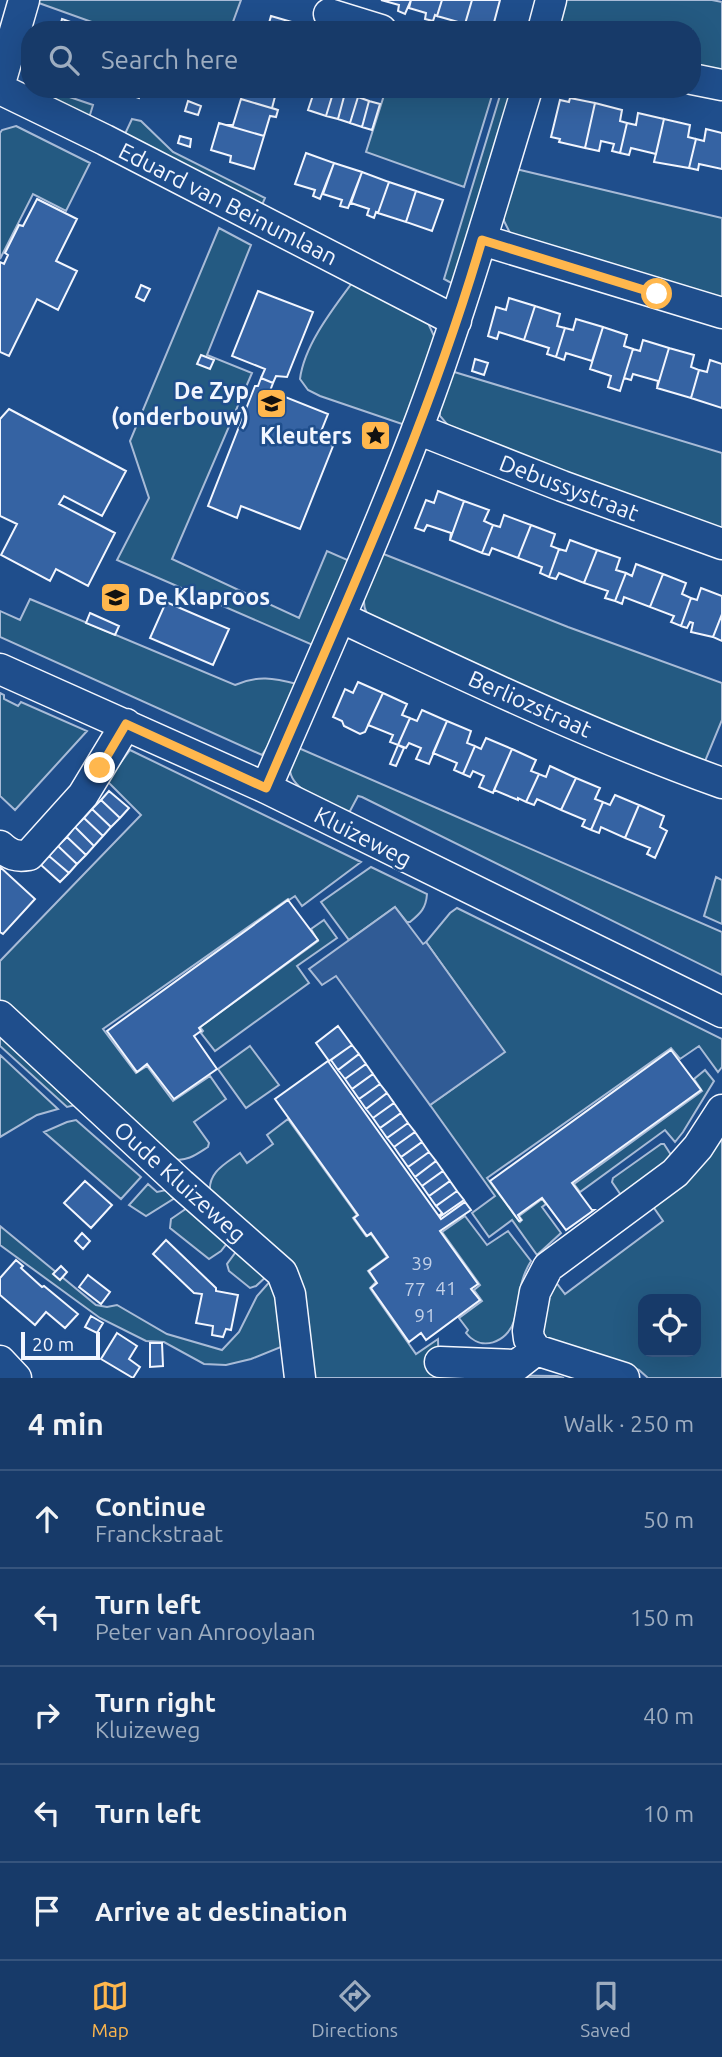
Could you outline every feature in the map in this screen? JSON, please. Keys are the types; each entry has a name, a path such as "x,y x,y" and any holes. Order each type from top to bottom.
{"street":[{"path":"0,83 24,0"},
{"path":"546,21 551,0"},
{"path":"330,14 352,21"},
{"path":"701,81 722,85"},
{"name":"Eduard van Beinumlaan","path":"0,89 105,140 456,321"},
{"path":"266,788 378,528 417,429 456,321 524,98"},
{"path":"482,240 722,313"},
{"name":"Debussystraat","path":"417,429 562,486 722,544"},
{"name":"Berliozstraat","path":"340,617 509,696 654,759 722,783"},
{"name":"Kluizeweg","path":"0,669 266,788 722,1012"},
{"path":"0,846 9,855 29,855 83,795 126,724"},
{"name":"Oude Kluizeweg","path":"0,1017 282,1273 290,1294 300,1378"},
{"path":"624,1378 536,1350 529,1339 528,1331 535,1292 548,1267 675,1173 698,1147 722,1110"},
{"path":"440,1363 517,1365 536,1350"},
{"path":"0,1362 16,1378"}],"shaded area":[{"path":"241,0 233,21 89,21 36,2"},
{"path":"563,0 722,2 722,73 701,69 701,21 561,21 559,16"},
{"path":"50,98 72,98 93,105 89,118"},
{"path":"383,98 491,98 464,187 366,152"},
{"path":"499,98 510,98 455,285 444,279"},
{"path":"132,119 141,121 173,152 265,198 262,205 124,136"},
{"path":"16,126 90,163 66,211 33,194 0,259 0,133"},
{"path":"516,169 722,218 722,302 511,235 504,221 504,212"},
{"path":"219,228 251,245 207,355 252,373 172,559 299,618 327,551 352,562 315,646 117,560 149,498 130,441"},
{"path":"352,283 428,323 434,336 435,345 405,425 320,396 308,390 300,379 313,341"},
{"path":"451,371 722,453 722,534 452,430 440,416 440,403"},
{"path":"381,553 568,627 722,683 722,720 703,766 658,749 367,614 364,607 365,591"},
{"path":"30,599 235,685 266,678 297,684 262,755 0,637 0,611 20,620"},
{"path":"0,693 4,695 4,699 18,706 21,702 87,731 15,810 0,796"},
{"path":"294,746 722,932 722,975 362,797 358,796 348,812 321,801 303,790 291,776"},
{"path":"130,750 361,862 302,906 295,896 288,899 103,1029 136,1073 147,1066 173,1101 210,1076 226,1099 194,1122 209,1143 208,1147 183,1159 174,1159 0,1002 0,961 141,815 107,781"},
{"path":"371,867 427,894 424,907 407,922 395,907 349,940 321,902"},
{"path":"716,877 722,880 722,924 704,916"},
{"path":"395,907 423,944 426,942 505,1052 430,1105 336,976 322,985 309,969"},
{"path":"457,908 722,1039 722,1067 718,1072 699,1046 680,1059 671,1048 487,1178 520,1222 522,1220 519,1216 542,1199 546,1204 542,1207 561,1233 537,1255 512,1220 489,1237 472,1213 495,1196 430,1105 504,1052 426,942"},
{"path":"324,920 337,938 297,966 309,983 215,1051 201,1033 203,1031 200,1027 318,941 311,929"},
{"path":"0,1030 80,1104 67,1107 0,1046"},
{"path":"250,1046 279,1085 246,1108 218,1069"},
{"path":"0,1055 58,1109 37,1115 0,1137"},
{"path":"705,1070 714,1081 675,1142 665,1130 580,1192 574,1184 702,1091 694,1079"},
{"path":"288,1119 357,1215 353,1218 366,1236 371,1234 387,1257 368,1271 376,1282 370,1288 416,1354 438,1339 439,1375 564,1378 311,1378 301,1303 210,1192 212,1179 219,1169 240,1153 247,1163 273,1144 267,1135"},
{"path":"76,1120 141,1177 121,1199 44,1132"},
{"path":"722,1132 722,1378 648,1378 639,1370 548,1342 540,1330 542,1306 555,1281 565,1294 663,1221 652,1205"},
{"path":"664,1144 673,1158 623,1198 612,1182 613,1178"},
{"path":"148,1184 157,1192 171,1189 178,1196 146,1216 129,1205"},
{"path":"190,1206 228,1242 209,1259 170,1228 171,1219"},
{"path":"465,1216 487,1245 508,1231 531,1261 523,1277 511,1329 493,1342 472,1339 459,1318 482,1301 474,1290 480,1285 442,1232"},
{"path":"0,1226 96,1305 117,1305 167,1334 222,1350 239,1332 257,1296 273,1278 286,1345 251,1359 226,1365 204,1364 164,1342 146,1341 100,1318 0,1245"},
{"path":"238,1249 269,1274 256,1286 250,1288 229,1271 227,1264"}],"building":[{"path":"381,0 411,0 405,14 398,11 399,5"},
{"path":"411,0 442,0 433,21 425,19 426,13 409,8"},
{"path":"442,0 472,0 466,21 437,16"},
{"path":"472,0 500,0 494,21 466,21"},
{"path":"271,16 288,21 270,21"},
{"path":"275,98 272,108 278,110 241,99"},
{"path":"312,98 332,98 326,116 308,110"},
{"path":"332,98 344,98 338,119 326,116"},
{"path":"344,98 358,98 350,123 338,119"},
{"path":"358,98 369,101 362,127 350,123"},
{"path":"570,98 595,103 585,148 559,142 560,139 551,137 560,100 569,102"},
{"path":"241,99 278,110 276,117 270,116 264,136 226,125 233,125"},
{"path":"188,101 201,106 198,115 185,111"},
{"path":"369,101 380,104 372,130 362,127"},
{"path":"595,103 622,110 620,121 627,123 620,153 612,151 614,144 601,141 599,151 585,148"},
{"path":"638,113 664,119 656,154 631,148 629,155 620,153 627,123 636,125"},
{"path":"664,119 690,125 688,137 696,139 689,168 654,162"},
{"path":"219,123 264,136 254,169 230,162 231,156 211,150"},
{"path":"706,129 722,133 722,169 699,164 698,170 689,168 696,139 704,141"},
{"path":"180,136 191,139 190,147 178,143"},
{"path":"306,153 334,163 320,199 313,196 315,190 295,184"},
{"path":"334,163 362,172 348,208 340,206 342,200 323,194"},
{"path":"362,172 389,182 374,218 367,215 369,209 351,203"},
{"path":"389,182 416,191 406,222 378,213"},
{"path":"416,191 443,200 432,231 406,222"},
{"path":"37,199 77,219 56,261 77,271 58,310 37,299 9,356 0,352 0,262 4,264 8,255 5,253 19,225 23,226"},
{"path":"141,285 150,289 144,301 136,297"},
{"path":"258,291 313,312 287,377 276,376 273,383 261,378 265,369 232,356"},
{"path":"509,298 535,306 524,340 499,332 497,339 488,336 496,307 506,310"},
{"path":"535,306 560,314 557,326 565,328 556,357 547,354 549,348 524,340"},
{"path":"576,319 603,327 592,361 566,353 564,360 556,357 565,328 573,330"},
{"path":"603,327 627,335 624,346 633,349 620,391 608,387 611,376 590,369"},
{"path":"643,340 669,348 657,388 658,381 633,374 631,380 624,378 633,349 640,351"},
{"path":"669,348 694,355 691,367 699,370 691,398 657,388"},
{"path":"201,355 214,360 210,369 197,364"},
{"path":"475,359 488,363 484,375 472,371"},
{"path":"710,360 722,364 722,408 691,398 699,370 707,372"},
{"path":"261,378 273,383 270,391 328,414 318,439 333,446 300,529 241,506 237,518 208,506 255,386 258,386"},
{"path":"9,409 126,471 102,516 64,496 59,504 115,533 88,586 56,569 50,581 1,555 17,524 0,516 0,419"},
{"path":"438,491 464,501 450,540 451,533 427,525 424,531 415,528 426,500 434,503"},
{"path":"464,501 489,510 484,521 493,525 482,553 450,540"},
{"path":"504,515 531,525 518,558 492,548 489,555 482,553 493,525 500,527"},
{"path":"531,525 555,534 551,546 559,549 549,577 540,573 542,567 518,558"},
{"path":"570,540 597,550 584,583 559,573 556,579 549,577 559,549 566,551"},
{"path":"597,550 620,558 616,570 626,573 615,601 605,598 608,591 584,583"},
{"path":"636,564 663,574 650,607 624,597 622,604 615,601 626,573 632,576"},
{"path":"663,574 686,583 682,594 691,598 681,626 671,622 674,616 650,607"},
{"path":"701,588 722,596 722,614 713,637 691,632 693,623 690,622 687,628 681,626 691,598 697,600"},
{"path":"166,602 229,629 213,665 150,638"},
{"path":"90,613 119,626 115,635 86,623"},
{"path":"722,614 722,641 713,637"},
{"path":"358,682 383,693 365,732 360,734 333,717 345,689 353,693"},
{"path":"383,693 407,704 402,715 410,718 398,745 390,742 393,735 368,725"},
{"path":"422,710 447,721 429,764 416,759 421,748 409,743 406,748 398,745 410,718 417,721"},
{"path":"447,721 471,731 467,743 475,746 463,774 454,770 457,763 433,753"},
{"path":"486,738 512,749 493,793 479,787 484,776 473,771 470,777 463,774 475,746 481,749"},
{"path":"398,745 404,748 396,766 390,764"},
{"path":"512,749 536,760 531,771 539,774 526,802 494,790"},
{"path":"550,766 576,778 561,810 537,799 534,805 526,802 539,774 546,777"},
{"path":"576,778 600,788 595,799 603,802 591,830 582,826 585,820 561,810"},
{"path":"109,791 129,808 120,818 101,800"},
{"path":"615,795 639,805 625,838 601,827 599,833 591,830 603,802 610,805"},
{"path":"101,800 120,818 111,827 92,809"},
{"path":"639,805 664,816 660,827 667,831 655,858 647,854 650,848 625,838"},
{"path":"92,809 111,827 103,836 84,818"},
{"path":"84,818 103,836 94,846 75,827"},
{"path":"75,827 94,846 86,855 67,837"},
{"path":"67,837 86,855 77,864 58,846"},
{"path":"58,846 77,864 69,873 49,856"},
{"path":"49,856 69,873 60,882 41,865"},
{"path":"0,867 35,899 3,934 0,932"},
{"path":"288,900 318,940 199,1028 201,1031 194,1036 217,1069 174,1099 147,1064 137,1072 107,1031"},
{"path":"338,1026 352,1045 329,1061 316,1043"},
{"path":"352,1045 359,1054 338,1070 331,1060"},
{"path":"671,1050 701,1090 572,1183 594,1210 566,1230 542,1198 518,1215 521,1220 519,1221 490,1181"},
{"path":"359,1054 366,1064 345,1079 338,1070"},
{"path":"328,1061 441,1219 465,1202 471,1210 440,1231 478,1284 471,1289 480,1300 426,1340 421,1333 409,1342 371,1288 377,1283 369,1271 388,1257 371,1233 367,1236 354,1218 358,1215 275,1099"},
{"path":"366,1064 373,1074 352,1089 345,1079"},
{"path":"373,1074 380,1084 359,1099 352,1089"},
{"path":"380,1084 387,1093 366,1109 359,1099"},
{"path":"387,1093 394,1103 373,1118 366,1109"},
{"path":"394,1103 401,1113 380,1128 373,1118"},
{"path":"401,1113 408,1123 387,1138 380,1128"},
{"path":"408,1123 415,1132 394,1147 387,1138"},
{"path":"415,1132 422,1142 401,1157 394,1147"},
{"path":"422,1142 429,1152 408,1167 401,1157"},
{"path":"429,1152 436,1161 415,1177 408,1167"},
{"path":"436,1161 443,1171 422,1186 415,1177"},
{"path":"443,1171 450,1181 429,1196 422,1186"},
{"path":"85,1181 112,1205 91,1228 64,1203"},
{"path":"450,1181 457,1191 436,1206 429,1196"},
{"path":"457,1191 464,1200 441,1216 442,1213 436,1206"},
{"path":"82,1233 90,1241 83,1249 75,1241"},
{"path":"166,1240 216,1288 216,1291 238,1295 231,1330 226,1329 223,1337 212,1335 213,1326 196,1323 202,1294 194,1293 153,1254"},
{"path":"16,1260 42,1287 78,1314 65,1328 46,1312 35,1325 0,1295 0,1278"},
{"path":"61,1266 67,1272 60,1280 53,1274"},
{"path":"88,1275 110,1292 101,1304 79,1287"},
{"path":"91,1316 103,1323 97,1333 85,1327"},
{"path":"117,1333 137,1346 129,1359 140,1367 133,1378 101,1359"},
{"path":"150,1343 162,1343 163,1366 150,1367"}],"place":[{"name":"De Zyp (onderbouw)","path":"272,404"},
{"name":"Kleuters","path":"375,436"},
{"name":"De Klaproos","path":"115,597"}],"route":[{"path":"100,768 126,724 266,788 378,528 456,321 482,240 657,294"}]}
